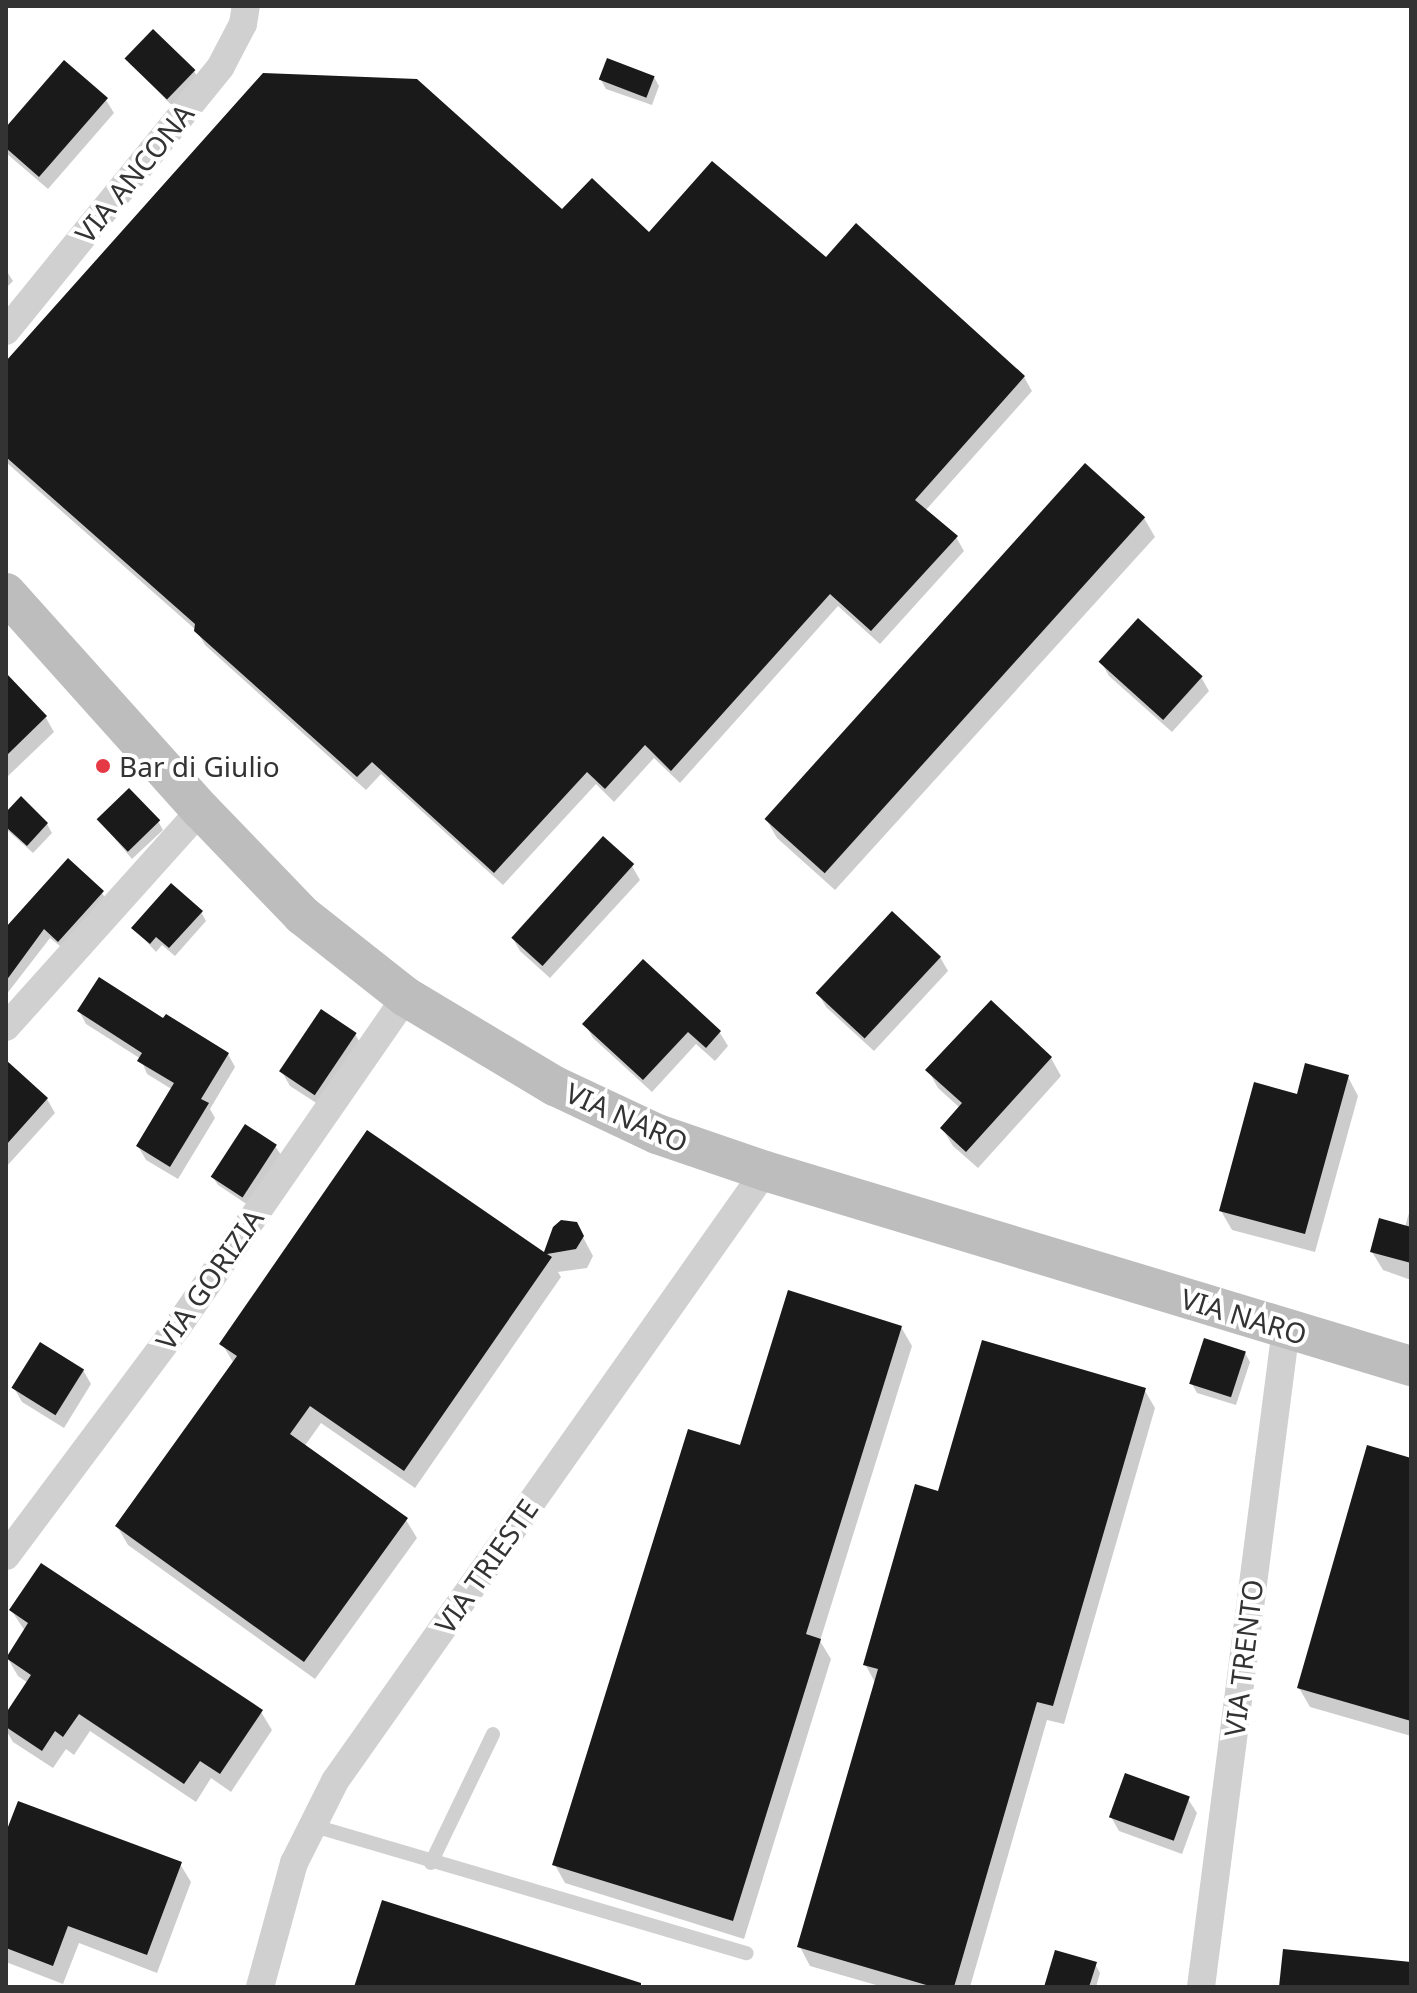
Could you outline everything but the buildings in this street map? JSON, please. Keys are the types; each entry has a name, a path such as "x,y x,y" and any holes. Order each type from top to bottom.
{"street":[{"name":"VIA ANCONA","path":"6,331 221,66 243,24 246,6"},
{"name":"VIA NARO","path":"6,593 201,810 302,915 406,997 520,1067 657,1134 765,1171 1411,1366"},
{"path":"6,1027 201,810"},
{"name":"VIA GORIZIA","path":"6,1556 178,1326 406,997"},
{"name":"VIA TRIESTE","path":"260,1987 294,1863 335,1781 765,1171"},
{"name":"VIA TRENTO","path":"1201,1987 1286,1328"}],"lane":[{"path":"431,1863 493,1734"},
{"path":"311,1825 431,1863 747,1953"}],"place":[{"name":"Bar di Giulio","path":"103,766"}]}
